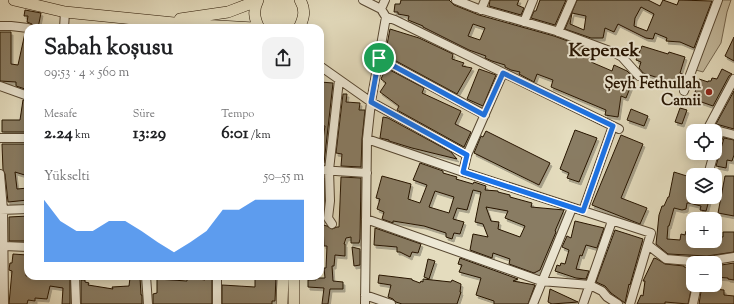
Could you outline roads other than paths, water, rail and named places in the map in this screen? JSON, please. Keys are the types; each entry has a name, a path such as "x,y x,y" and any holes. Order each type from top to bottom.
{"main road":[{"path":"14,0 65,12 137,23 156,20 182,19 228,12 258,1"},
{"path":"257,24 254,15 258,1"},
{"path":"301,24 303,20 303,3"},
{"path":"156,20 184,24"},
{"path":"282,304 283,280"},
{"path":"294,280 294,304"}],"street":[{"path":"363,0 381,9 386,17 395,20 616,128 583,211"},
{"path":"381,9 385,0"},
{"path":"456,0 481,10 558,32 615,53 622,57 639,76"},
{"path":"481,10 486,0"},
{"path":"524,22 533,0"},
{"path":"558,32 572,0"},
{"path":"684,91 718,0"},
{"path":"64,24 65,12"},
{"path":"365,304 367,139 371,102 386,17"},
{"path":"0,26 24,28"},
{"path":"379,58 484,115"},
{"path":"324,69 371,102 467,155"},
{"path":"463,172 467,155 503,73"},
{"path":"710,124 734,79"},
{"path":"332,224 328,218 330,201 329,170 339,80"},
{"path":"0,86 24,95"},
{"path":"722,132 734,135"},
{"path":"0,138 24,138"},
{"path":"367,139 651,233 630,304"},
{"path":"324,170 367,173"},
{"path":"0,174 4,246 4,304"},
{"path":"533,304 541,281 572,208"},
{"path":"2,210 24,209"},
{"path":"366,219 541,281 590,285 602,291 607,297 618,304"},
{"path":"583,304 612,221"},
{"path":"648,245 666,259 686,261"},
{"path":"4,246 24,247"},
{"path":"722,259 734,257"},
{"path":"75,280 76,304"},
{"path":"146,280 148,304"},
{"path":"217,280 218,304"},
{"path":"693,304 696,292"},
{"path":"365,295 391,304"}],"place":[{"name":"Şeyh Fethullah Camii","path":"709,92"}],"district":[{"name":"Kepenek","path":"604,49"}]}
